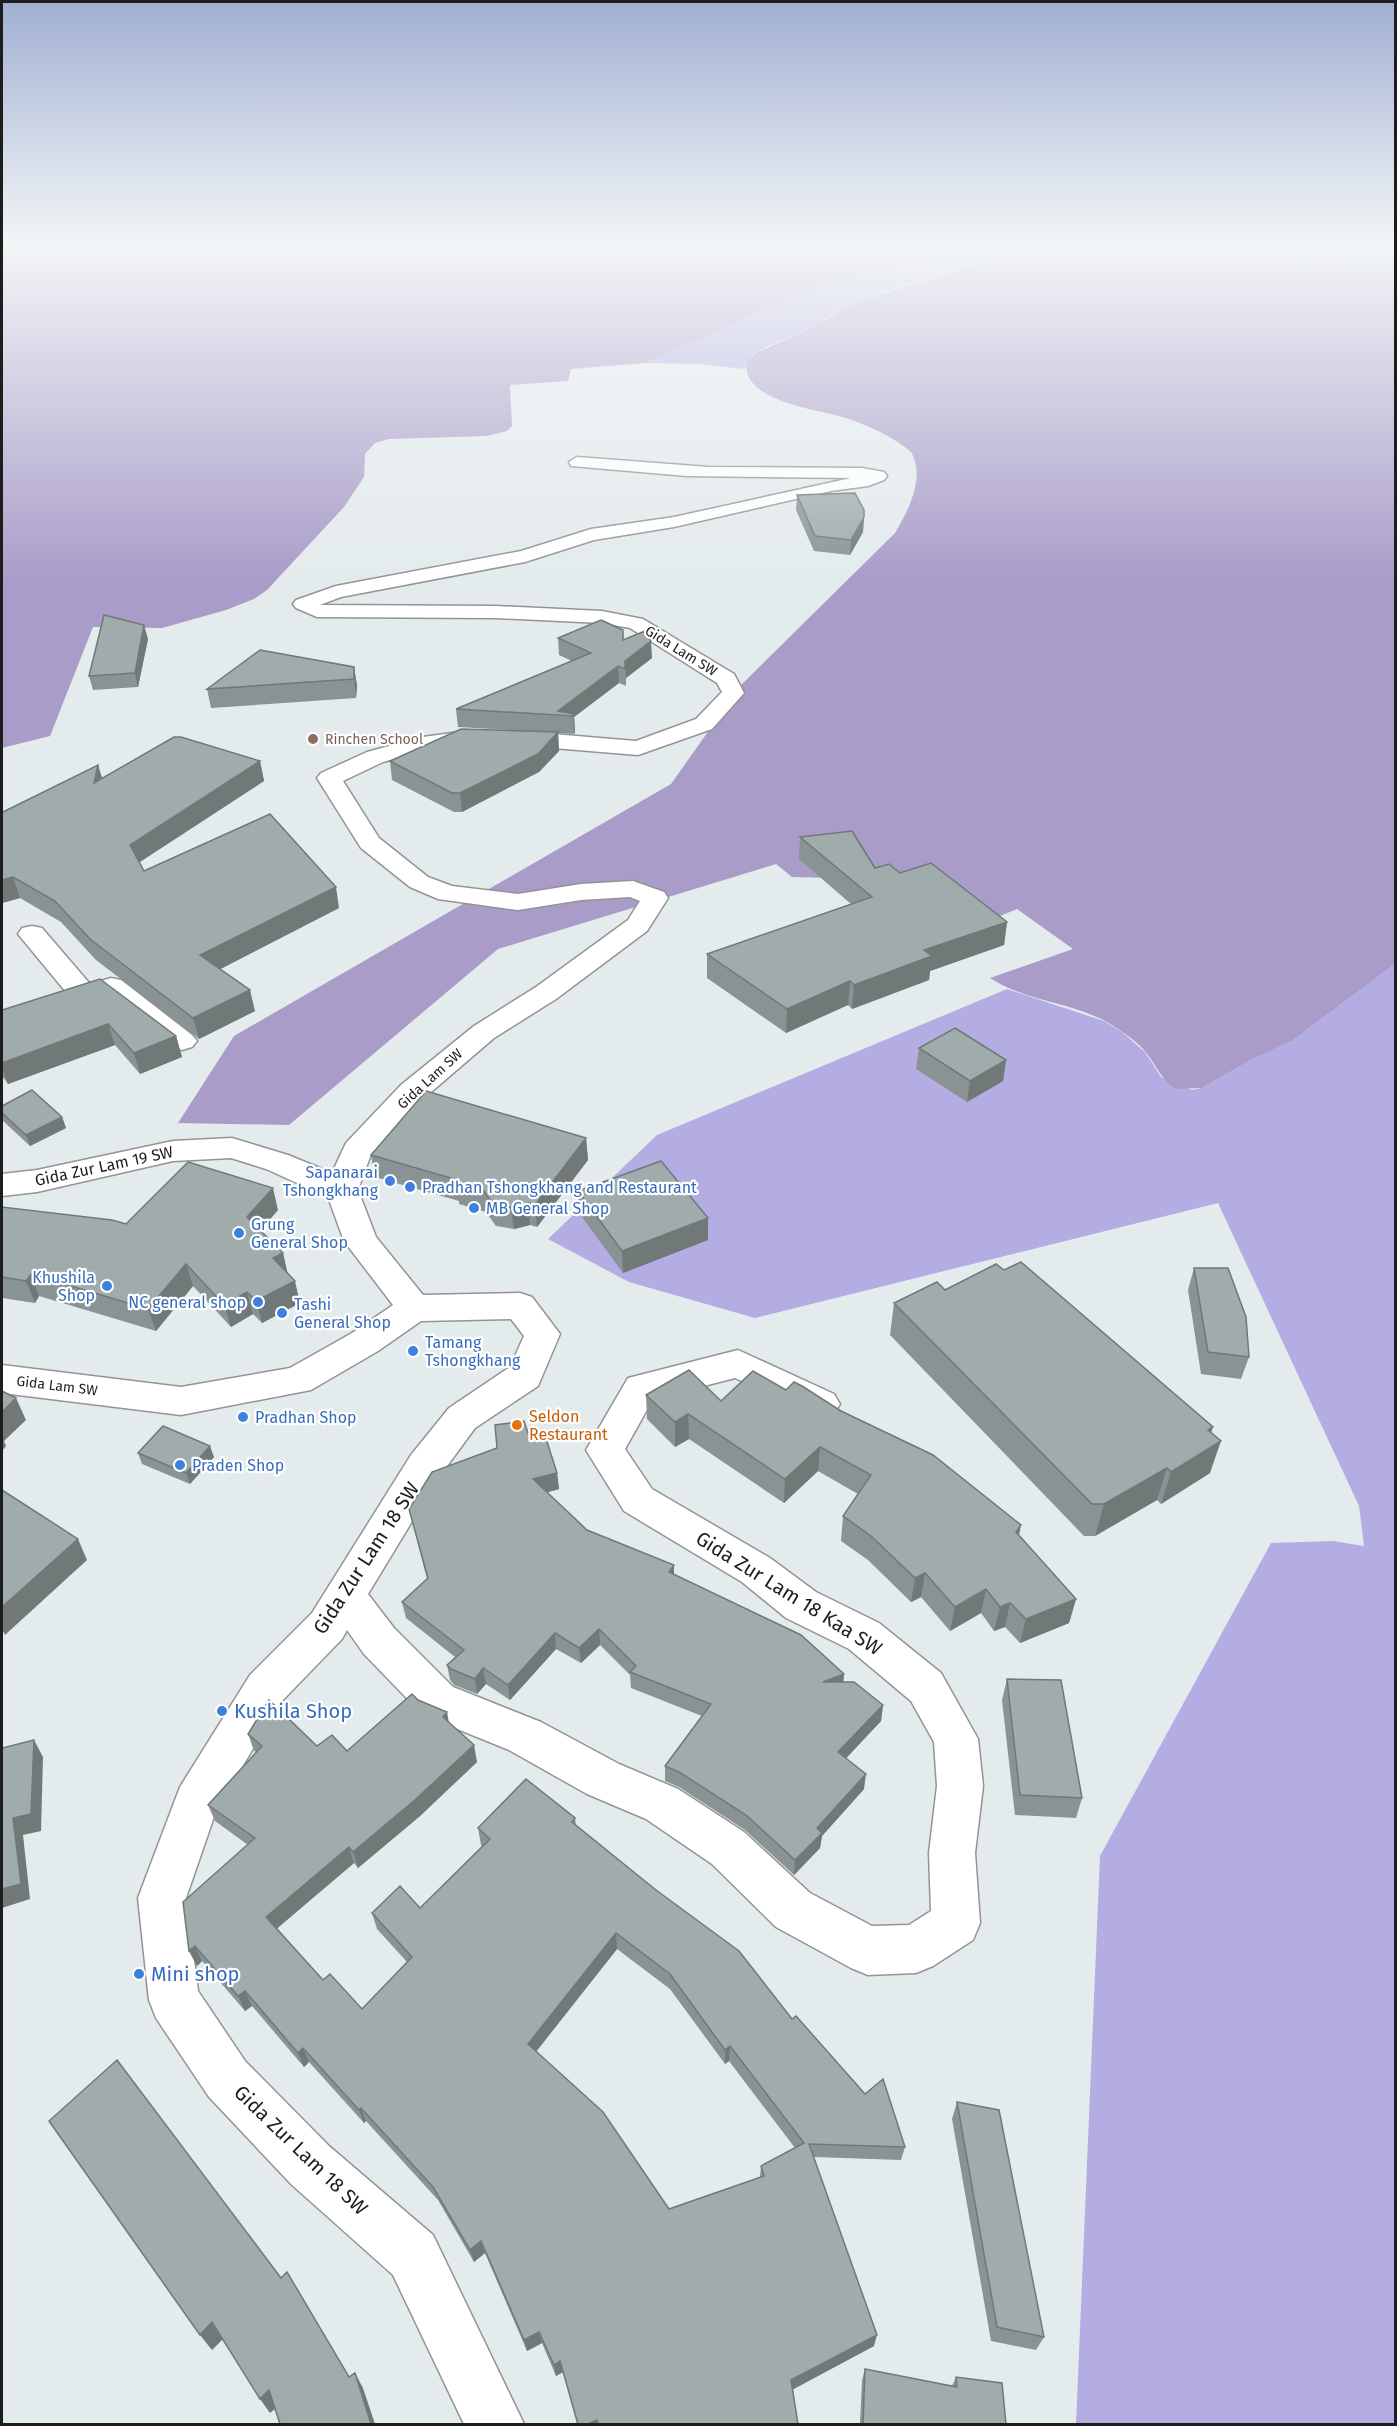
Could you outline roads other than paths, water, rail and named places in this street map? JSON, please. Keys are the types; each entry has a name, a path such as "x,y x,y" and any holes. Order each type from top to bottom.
{"street":[{"name":"Gida Lam SW","path":"342,1190 357,1150 412,1092 484,1032 546,993 638,925 655,898 633,889 581,892 518,902 447,893 419,882 370,843 329,778 375,757 423,744 467,738 529,739 638,748 704,724 733,693 726,679 636,623 602,617 495,612 317,611 303,604 336,592 525,556 591,535 674,522 831,486 868,481 878,476 861,473 778,474 695,471 616,463 578,462"},
{"path":"32,934 84,995"},
{"path":"2,1022 111,986 182,1041"},
{"name":"Gida Zur Lam 19 SW","path":"2,1185 37,1181 173,1151 232,1148 277,1162 342,1190"},
{"path":"342,1190 361,1241 414,1308"},
{"name":"Gida Zur Lam 18 SW","path":"414,1308 520,1306 542,1334 525,1376 462,1418 425,1466 327,1626 265,1689 196,1802 162,1898 174,2000 227,2079 310,2165 413,2255 494,2424"},
{"name":"Gida Lam SW","path":"2,1379 181,1401 298,1380 365,1342 414,1308"},
{"name":"Gida Zur Lam 18 Kaa SW","path":"345,1595 379,1641 438,1701 525,1736 603,1779 662,1804 728,1848 793,1910 868,1951 916,1948 956,1923 952,1853 960,1786 957,1739 926,1687 864,1635 801,1605 756,1570 638,1500 605,1450 641,1388 738,1364 822,1404"}],"place":[{"name":"Rinchen School","path":"313,739"},
{"name":"Sapanarai Tshongkhang","path":"390,1181"},
{"name":"Pradhan Tshongkhang and Restaurant","path":"410,1187"},
{"name":"MB General Shop","path":"474,1208"},
{"name":"Grung General Shop","path":"239,1233"},
{"name":"Khushila Shop","path":"107,1286"},
{"name":"NC general shop","path":"258,1302"},
{"name":"Tashi General Shop","path":"282,1313"},
{"name":"Tamang Tshongkhang","path":"413,1351"},
{"name":"Pradhan Shop","path":"243,1417"},
{"name":"Seldon Restaurant","path":"517,1425"},
{"name":"Praden Shop","path":"180,1465"},
{"name":"Kushila Shop","path":"222,1711"},
{"name":"Mini shop","path":"139,1974"}]}
